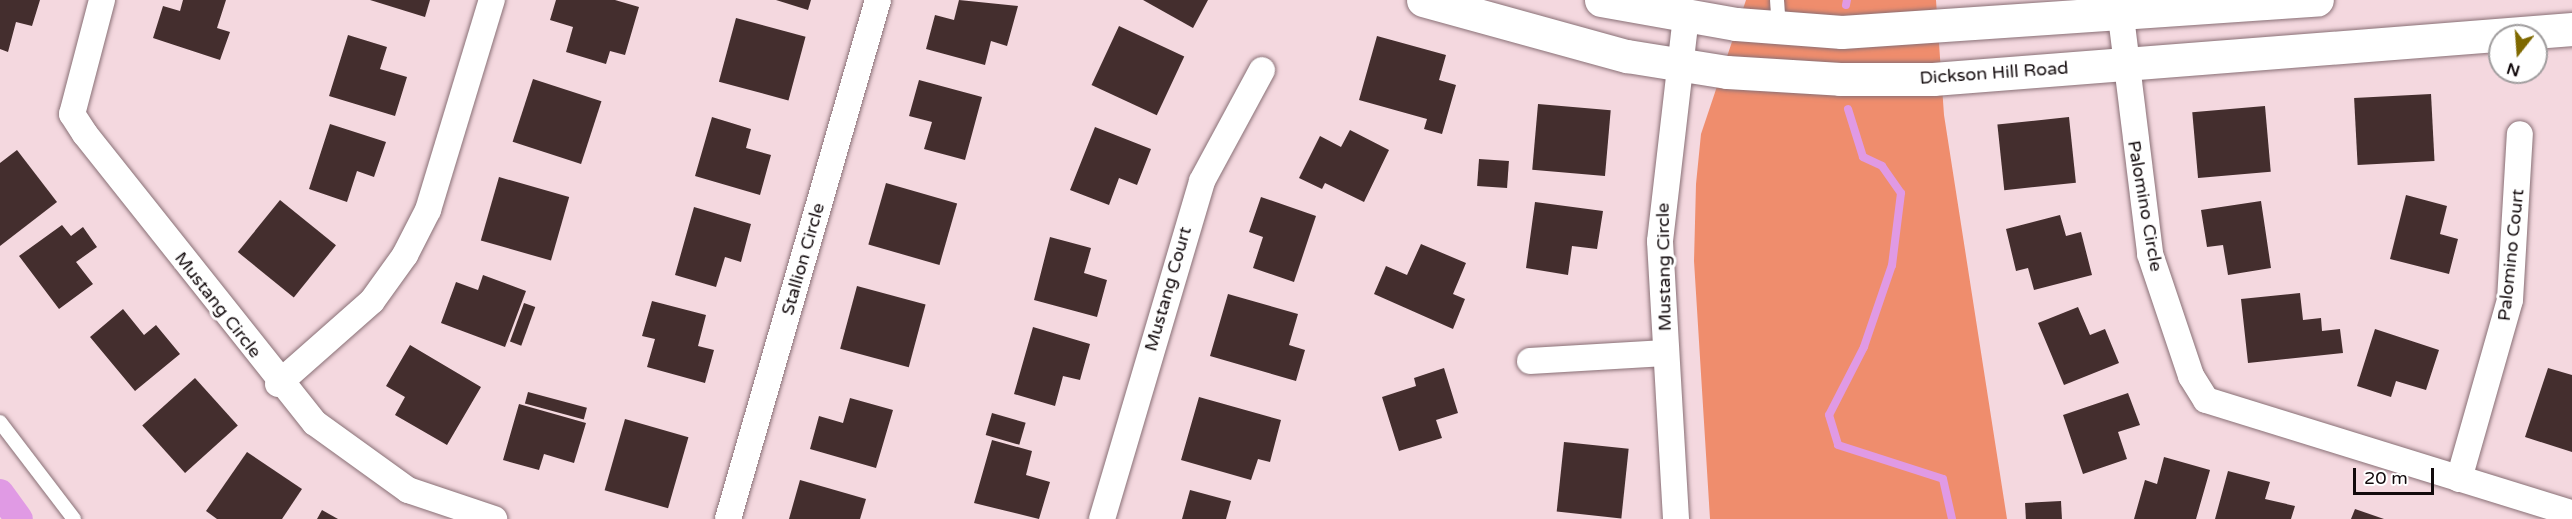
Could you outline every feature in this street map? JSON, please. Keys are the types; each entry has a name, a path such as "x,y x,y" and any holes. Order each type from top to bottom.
{"street":[{"name":"Mustang Circle","path":"102,0 72,114 278,384 315,423 363,462 408,489 494,519"},
{"path":"278,384 372,301 405,255 428,210 492,0"},
{"name":"Stallion Circle","path":"728,519 878,0"},
{"name":"Dickson Hill Road","path":"1424,0 1561,42 1679,64 1780,76 1887,79 2125,64 2572,29"},
{"path":"1601,0 1686,16 1778,14 1919,30 2120,7 2317,0"},
{"name":"Palomino Circle","path":"2120,7 2125,64 2150,254 2191,376 2205,400 2572,513"},
{"name":"Mustang Circle","path":"1676,519 1660,241 1686,16"},
{"name":"Mustang Court","path":"1102,519 1202,181 1262,70"},
{"name":"Palomino Court","path":"2459,479 2510,300 2520,134"},
{"path":"1530,361 1665,353"}],"lane":[{"path":"0,422 74,519"}],"shaded area":[{"path":"1746,0 1936,0 1944,115 2007,519 1710,519 1694,261 1696,184 1701,134"}],"building":[{"path":"0,0 40,0 32,26 16,22 8,52 0,49"},
{"path":"183,0 226,0 217,28 230,32 220,60 153,38 163,6 180,11"},
{"path":"370,0 430,0 425,17"},
{"path":"556,0 615,0 639,7 625,55 610,51 606,64 566,52 573,27 550,20"},
{"path":"776,0 811,0 808,10"},
{"path":"959,0 1018,6 1007,46 991,41 985,65 926,49 935,15 954,20"},
{"path":"1143,0 1208,0 1193,28"},
{"path":"736,18 806,37 788,100 719,82"},
{"path":"1119,26 1184,56 1157,115 1092,85"},
{"path":"348,35 387,47 380,69 407,77 395,116 329,96"},
{"path":"1377,36 1446,55 1439,80 1456,85 1442,134 1424,129 1427,119 1359,100"},
{"path":"533,79 601,101 581,164 513,142"},
{"path":"919,80 982,97 965,160 924,149 932,122 909,116"},
{"path":"2431,94 2435,161 2358,165 2354,98"},
{"path":"1538,104 1611,110 1605,176 1532,170"},
{"path":"2265,106 2271,172 2198,178 2192,112"},
{"path":"712,117 751,129 746,148 771,155 760,195 695,176"},
{"path":"2069,117 2076,183 2004,190 1997,125"},
{"path":"330,124 386,142 374,177 357,171 347,202 309,189"},
{"path":"1095,127 1151,149 1137,185 1119,178 1109,205 1070,190"},
{"path":"1350,130 1389,150 1364,202 1325,183 1322,189 1299,178 1320,136 1341,147"},
{"path":"17,150 57,202 0,246 0,163"},
{"path":"1479,159 1509,161 1507,188 1477,186"},
{"path":"499,177 569,197 551,261 481,240"},
{"path":"886,183 957,203 939,265 868,245"},
{"path":"2406,195 2447,206 2440,234 2458,239 2449,274 2390,259"},
{"path":"1261,197 1316,216 1294,282 1253,268 1263,237 1249,232"},
{"path":"280,200 336,245 294,297 238,252"},
{"path":"2261,201 2271,268 2228,275 2223,245 2207,247 2201,210"},
{"path":"1535,202 1603,211 1597,249 1572,246 1568,275 1526,268"},
{"path":"694,207 751,224 741,262 725,257 716,287 675,275"},
{"path":"2060,215 2066,236 2081,232 2092,275 2034,290 2028,268 2016,271 2006,229"},
{"path":"62,225 71,236 83,227 97,247 76,262 93,284 59,309 19,256"},
{"path":"1050,237 1091,248 1084,273 1107,280 1097,317 1034,300"},
{"path":"1421,244 1466,263 1453,294 1465,299 1453,329 1374,294 1386,266 1407,275"},
{"path":"483,275 526,291 505,347 441,323 456,282 478,290"},
{"path":"857,286 926,304 909,367 840,349"},
{"path":"2300,293 2303,320 2321,318 2322,331 2340,329 2343,353 2248,363 2241,299"},
{"path":"1228,294 1298,314 1289,345 1305,350 1296,381 1210,356"},
{"path":"652,301 706,315 698,346 714,350 705,383 647,367 655,339 642,336"},
{"path":"524,303 535,307 521,346 510,342"},
{"path":"2078,307 2090,335 2105,329 2119,363 2064,385 2038,323"},
{"path":"123,309 144,335 156,325 180,354 135,391 90,337"},
{"path":"1033,327 1090,344 1080,380 1063,376 1055,406 1014,394"},
{"path":"2375,329 2439,350 2426,390 2396,381 2391,397 2357,386"},
{"path":"410,345 481,387 447,445 395,415 405,397 386,386"},
{"path":"1444,368 1458,413 1436,420 1442,438 1399,451 1382,397 1416,386 1414,378"},
{"path":"2548,368 2572,375 2572,452 2525,437"},
{"path":"195,378 238,426 185,473 142,426"},
{"path":"528,392 587,408 584,419 525,404"},
{"path":"2128,393 2140,425 2118,432 2127,459 2083,474 2063,415"},
{"path":"1199,397 1281,420 1270,462 1258,459 1251,480 1181,460"},
{"path":"850,398 893,410 876,468 810,449 819,416 843,423"},
{"path":"519,404 586,423 574,463 544,454 539,470 503,460"},
{"path":"992,413 1026,423 1019,445 986,435"},
{"path":"625,419 688,437 668,508 605,490"},
{"path":"992,440 1032,451 1026,475 1050,482 1039,519 974,503"},
{"path":"1564,442 1629,449 1621,518 1557,512"},
{"path":"247,452 302,489 282,519 217,519 206,511"},
{"path":"2164,457 2210,470 2196,519 2134,519 2145,480 2157,484"},
{"path":"2228,471 2270,482 2265,499 2295,506 2291,519 2215,519"},
{"path":"800,480 866,499 860,519 789,519"},
{"path":"1190,490 1231,501 1226,519 1182,519"},
{"path":"2061,501 2062,519 2026,519 2025,503"},
{"path":"2355,509 2384,519 2351,519"},
{"path":"322,510 338,519 317,519"}],"waterway":[{"path":"1846,5 1847,0"},
{"path":"1848,109 1863,157 1882,166 1901,193 1892,265 1864,347 1829,415 1838,445 1943,479 1952,519"},
{"path":"0,493 19,519"}]}
